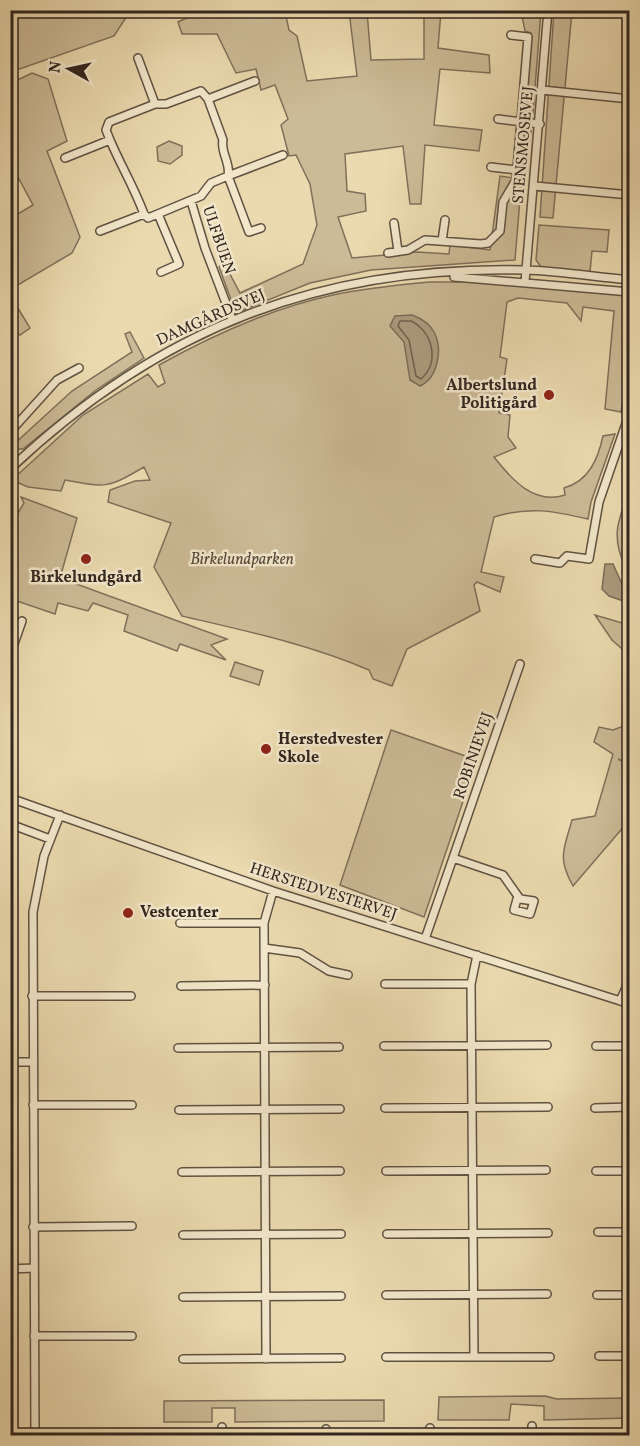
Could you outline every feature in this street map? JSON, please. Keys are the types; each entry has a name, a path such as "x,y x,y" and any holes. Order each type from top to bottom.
{"street":[{"name":"STENSMOSEVEJ","path":"525,282 535,186 548,10"},
{"path":"388,252 430,240 481,244 495,238 500,231 502,202 514,187 517,170 528,37 511,35"},
{"path":"138,58 155,104"},
{"path":"208,99 255,81"},
{"path":"542,90 630,99"},
{"path":"100,231 144,214 129,175 121,168 106,130 109,122 155,104 165,104 201,91 208,99 223,140 222,145 230,170 228,176 249,232 261,228"},
{"path":"498,119 540,124"},
{"path":"65,158 110,140"},
{"path":"191,201 201,196 211,183 283,155"},
{"path":"490,168 517,170"},
{"path":"535,186 630,195"},
{"name":"ULFBUEN","path":"144,214 148,218 191,201 205,248 232,319"},
{"path":"158,214 179,264 161,272"},
{"path":"442,241 445,220"},
{"path":"394,223 398,251"},
{"name":"DAMGÅRDSVEJ","path":"10,469 50,432 103,390 163,352 232,319 273,304 338,287 422,275 526,270 630,280"},
{"name":"DAMGÅRDSVEJ","path":"422,275 630,292"},
{"path":"10,432 57,380 79,368"},
{"path":"535,559 560,563 567,556 589,559 599,502 630,412"},
{"path":"10,655 22,621"},
{"name":"ROBINIEVEJ","path":"425,939 520,664"},
{"name":"HERSTEDVESTERVEJ","path":"10,798 273,891 630,1004"},
{"path":"34,1436 33,912 40,871 60,815"},
{"path":"10,824 50,839"},
{"path":"453,858 503,875 520,899"},
{"path":"266,1359 264,923 273,891"},
{"path":"180,923 264,923"},
{"path":"264,948 289,950 329,971 348,975"},
{"path":"474,1358 471,984 477,955"},
{"path":"620,1001 630,979"},
{"path":"385,984 471,984"},
{"path":"180,986 265,985"},
{"path":"32,996 131,996"},
{"path":"384,1046 547,1045"},
{"path":"596,1046 630,1046"},
{"path":"178,1048 339,1047"},
{"path":"10,1062 32,1062"},
{"path":"33,1105 132,1105"},
{"path":"385,1108 548,1107"},
{"path":"595,1108 630,1107"},
{"path":"179,1110 340,1109"},
{"path":"386,1171 546,1170"},
{"path":"182,1172 340,1171"},
{"path":"596,1171 630,1171"},
{"path":"33,1227 132,1226"},
{"path":"598,1232 630,1232"},
{"path":"387,1234 548,1233"},
{"path":"183,1235 341,1234"},
{"path":"10,1269 34,1268"},
{"path":"386,1295 547,1294"},
{"path":"597,1295 630,1294"},
{"path":"183,1296 340,1296"},
{"path":"34,1336 132,1336"},
{"path":"599,1356 630,1356"},
{"path":"387,1357 550,1357"},
{"path":"183,1359 341,1358"},
{"path":"532,1426 532,1436"},
{"path":"222,1427 222,1436"}],"green space":[{"path":"11,11 125,11 127,16 114,36 11,72"},
{"path":"202,11 285,11 289,30 297,36 307,81 357,76 349,11 367,11 371,60 424,59 424,11 441,11 438,48 489,55 490,73 440,69 434,125 482,130 479,151 425,145 421,204 410,204 403,146 345,154 347,191 365,194 366,211 338,217 352,258 418,252 449,254 450,245 490,250 500,176 519,179 524,134 531,131 520,199 515,260 371,270 310,283 236,313 219,267 224,263 240,293 303,264 317,225 310,184 296,155 289,156 281,125 288,119 275,85 261,90 256,69 236,73 217,34 182,34 178,22"},
{"path":"521,11 541,11 533,113 524,118 531,33 525,31"},
{"path":"554,11 572,11 553,218 540,217"},
{"path":"32,73 48,79 67,141 47,151 80,237 72,253 11,289 11,218 33,205 11,164 11,83"},
{"path":"169,141 182,146 182,155 170,164 158,161 157,147"},
{"path":"539,225 609,230 607,252 592,251 590,272 542,268 536,260"},
{"name":"Birkelundparken","path":"429,282 488,282 629,295 629,365 621,412 605,409 614,311 583,307 581,321 567,303 518,298 507,302 500,357 507,359 499,413 510,415 508,437 516,448 494,457 501,466 516,482 534,493 543,497 565,495 564,488 580,480 591,468 603,436 615,434 591,502 588,519 541,511 494,517 481,572 504,577 500,592 477,582 474,585 480,611 407,649 392,686 373,679 369,670 323,653 277,639 182,616 154,567 171,523 108,502 110,490 135,481 150,480 144,467 107,484 65,480 61,491 28,487 12,480 83,415 148,374 158,387 165,383 159,365 200,343 265,315 310,301 357,290"},
{"path":"10,295 30,328 20,335 11,327"},
{"path":"130,332 144,358 96,390 23,449 14,449 13,445 72,391 132,352 125,334"},
{"path":"629,491 630,543 626,569 618,548 617,530"},
{"path":"21,497 77,518 60,578 227,639 211,645 226,660 180,644 177,651 124,631 128,615 93,603 88,611 58,603 55,614 11,599 11,525 24,503"},
{"path":"595,615 629,625 629,655 612,640"},
{"path":"235,662 263,671 259,685 230,676"},
{"path":"629,724 629,763 618,759 629,765 629,815 626,824 573,886 564,860 572,820 595,816 613,754 594,742 599,727 613,730"},
{"path":"391,730 477,760 424,917 340,885"},
{"path":"545,1396 557,1399 629,1398 629,1418 544,1420 544,1406 511,1404 509,1420 438,1420 439,1397"},
{"path":"384,1400 384,1421 235,1422 235,1408 212,1408 212,1422 164,1422 164,1401"}],"water":[{"path":"412,315 430,326 438,346 435,370 431,377 420,386 410,380 404,342 390,326 395,316"},
{"path":"605,564 613,564 622,584 629,592 629,603 609,596 602,589"}],"place":[{"name":"Albertslund Politigård","path":"549,395"},
{"name":"Birkelundgård","path":"86,559"},
{"name":"Herstedvester Skole","path":"266,749"},
{"name":"Vestcenter","path":"128,913"}]}
